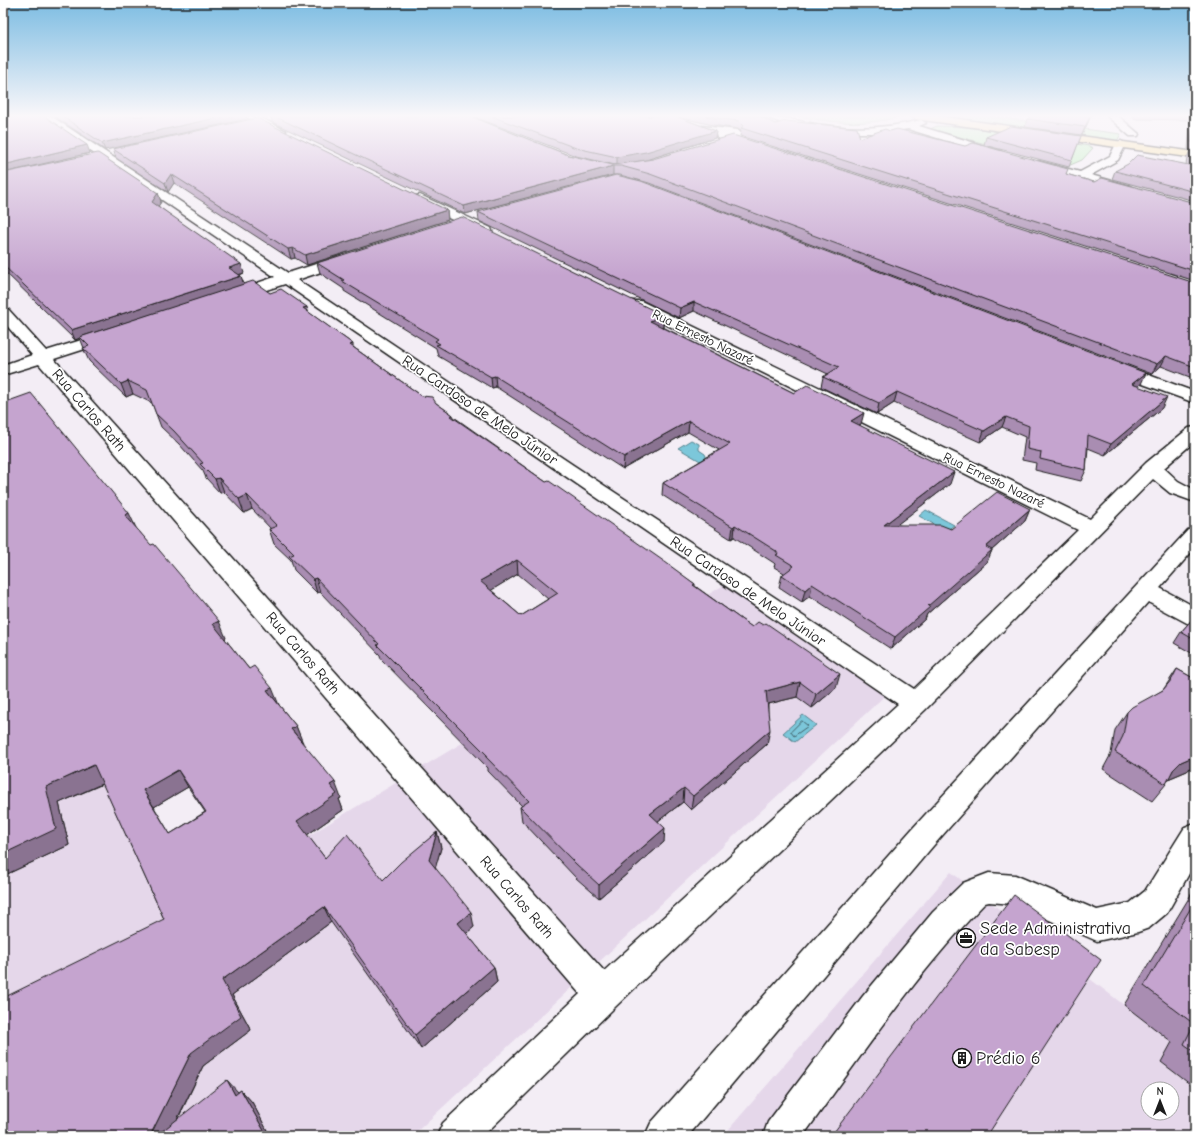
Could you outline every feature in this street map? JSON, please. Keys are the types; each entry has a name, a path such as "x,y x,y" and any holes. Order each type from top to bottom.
{"street":[{"name":"Rua Cardoso de Melo Júnior","path":"123,169 566,469 916,703"},
{"path":"1058,169 1134,190"},
{"path":"1082,176 1094,169"},
{"path":"408,193 501,238"},
{"path":"443,228 488,214"},
{"path":"218,301 361,254"},
{"name":"Rua Ernesto Nazaré","path":"622,297 1092,528"},
{"name":"Rua Carlos Rath","path":"3,312 603,995"},
{"path":"3,370 119,333"},
{"path":"1106,364 1195,398"},
{"path":"456,1136 603,995 916,703 1129,493 1153,467 1195,432"},
{"path":"1153,467 1168,484 1195,496"},
{"path":"664,1136 923,837 1195,535"},
{"path":"1145,590 1195,617"},
{"path":"780,1135 875,1008 944,923 974,893 989,887 1015,890 1097,926 1138,917 1156,902 1195,836"}],"shaded area":[{"path":"3,547 167,921 729,582 891,690 412,1136 3,1136"},
{"name":"Sede Administrativa da Sabesp","path":"951,872 1172,1042 1161,1062 1195,1088 1195,1136 723,1136"}],"water":[{"path":"691,440 699,444 699,450 705,454 707,459 702,462 678,448"},
{"path":"926,510 954,525 946,531 919,516"},
{"path":"803,715 816,725 795,742 783,733"}],"building":[{"path":"21,169 122,169 158,193 152,202 241,264 229,268 241,276 71,330 3,265 3,173"},
{"path":"144,169 363,169 447,210 305,255 293,248 288,249 171,174 165,183"},
{"path":"386,169 601,169 464,206"},
{"path":"632,169 840,169 1195,283 1195,367 1166,356 1157,364 650,174"},
{"path":"872,169 1068,169 1066,174 1094,182 1102,178 1195,203 1195,271"},
{"path":"1118,169 1195,169 1195,192 1115,171"},
{"path":"616,175 641,181 1146,373 1132,384 1167,397 1111,444 1088,435 1086,470 1040,459 1041,452 1027,449 1029,426 1006,417 984,431 897,392 879,403 823,377 839,367 694,302 680,308 478,212"},
{"path":"462,217 663,315 650,321 794,393 807,385 864,413 851,421 954,472 884,525 941,525 951,529 997,492 1030,509 986,547 992,550 895,637 812,584 805,590 782,575 794,566 776,555 778,554 776,551 735,525 733,527 663,483 730,444 689,421 624,457 495,376 491,377 436,345 440,344 435,341 438,339 342,281 344,280 317,263"},
{"path":"253,281 270,293 281,289 307,307 303,308 353,344 350,345 422,396 432,397 436,403 453,415 451,416 546,482 549,481 665,562 695,584 693,585 752,627 758,622 763,625 766,623 840,674 816,694 800,682 766,691 770,730 693,796 684,788 650,814 665,828 599,885 576,864 520,807 529,801 486,757 488,756 377,645 379,644 316,578 313,579 289,556 294,554 269,529 277,526 247,495 239,499 219,478 215,479 200,464 203,463 174,431 156,414 147,390 128,381 121,384 83,348 89,346 80,337","holes":["517,560 558,593 521,616 480,581"]},
{"path":"31,393 129,513 125,515 151,545 154,544 219,621 213,624 249,669 254,666 272,688 267,690 296,726 291,729 335,782 330,785 337,794 297,821 325,858 347,834 383,880 401,862 437,832 429,860 471,912 458,923 494,967 415,1035 324,907 222,980 241,1016 191,1053 150,1136 3,1136 3,998 164,919 94,765 46,787 56,829 3,854 3,403","holes":["178,770 206,812 170,834 143,790"]},
{"path":"1195,616 1195,640 1181,632"},
{"path":"1177,669 1195,679 1195,756 1181,762 1173,770 1166,784 1115,752 1123,736 1127,712 1132,707 1163,690 1172,679"},
{"name":"Prédio 6","path":"1014,895 1101,960 987,1136 831,1136"},
{"path":"1195,901 1195,1052 1184,1044 1194,1024 1144,986"},
{"path":"227,1080 235,1095 241,1090 267,1136 156,1136"}],"place":[{"name":"Sede Administrativa da Sabesp","path":"966,938"},
{"name":"Prédio 6","path":"962,1058"}]}
